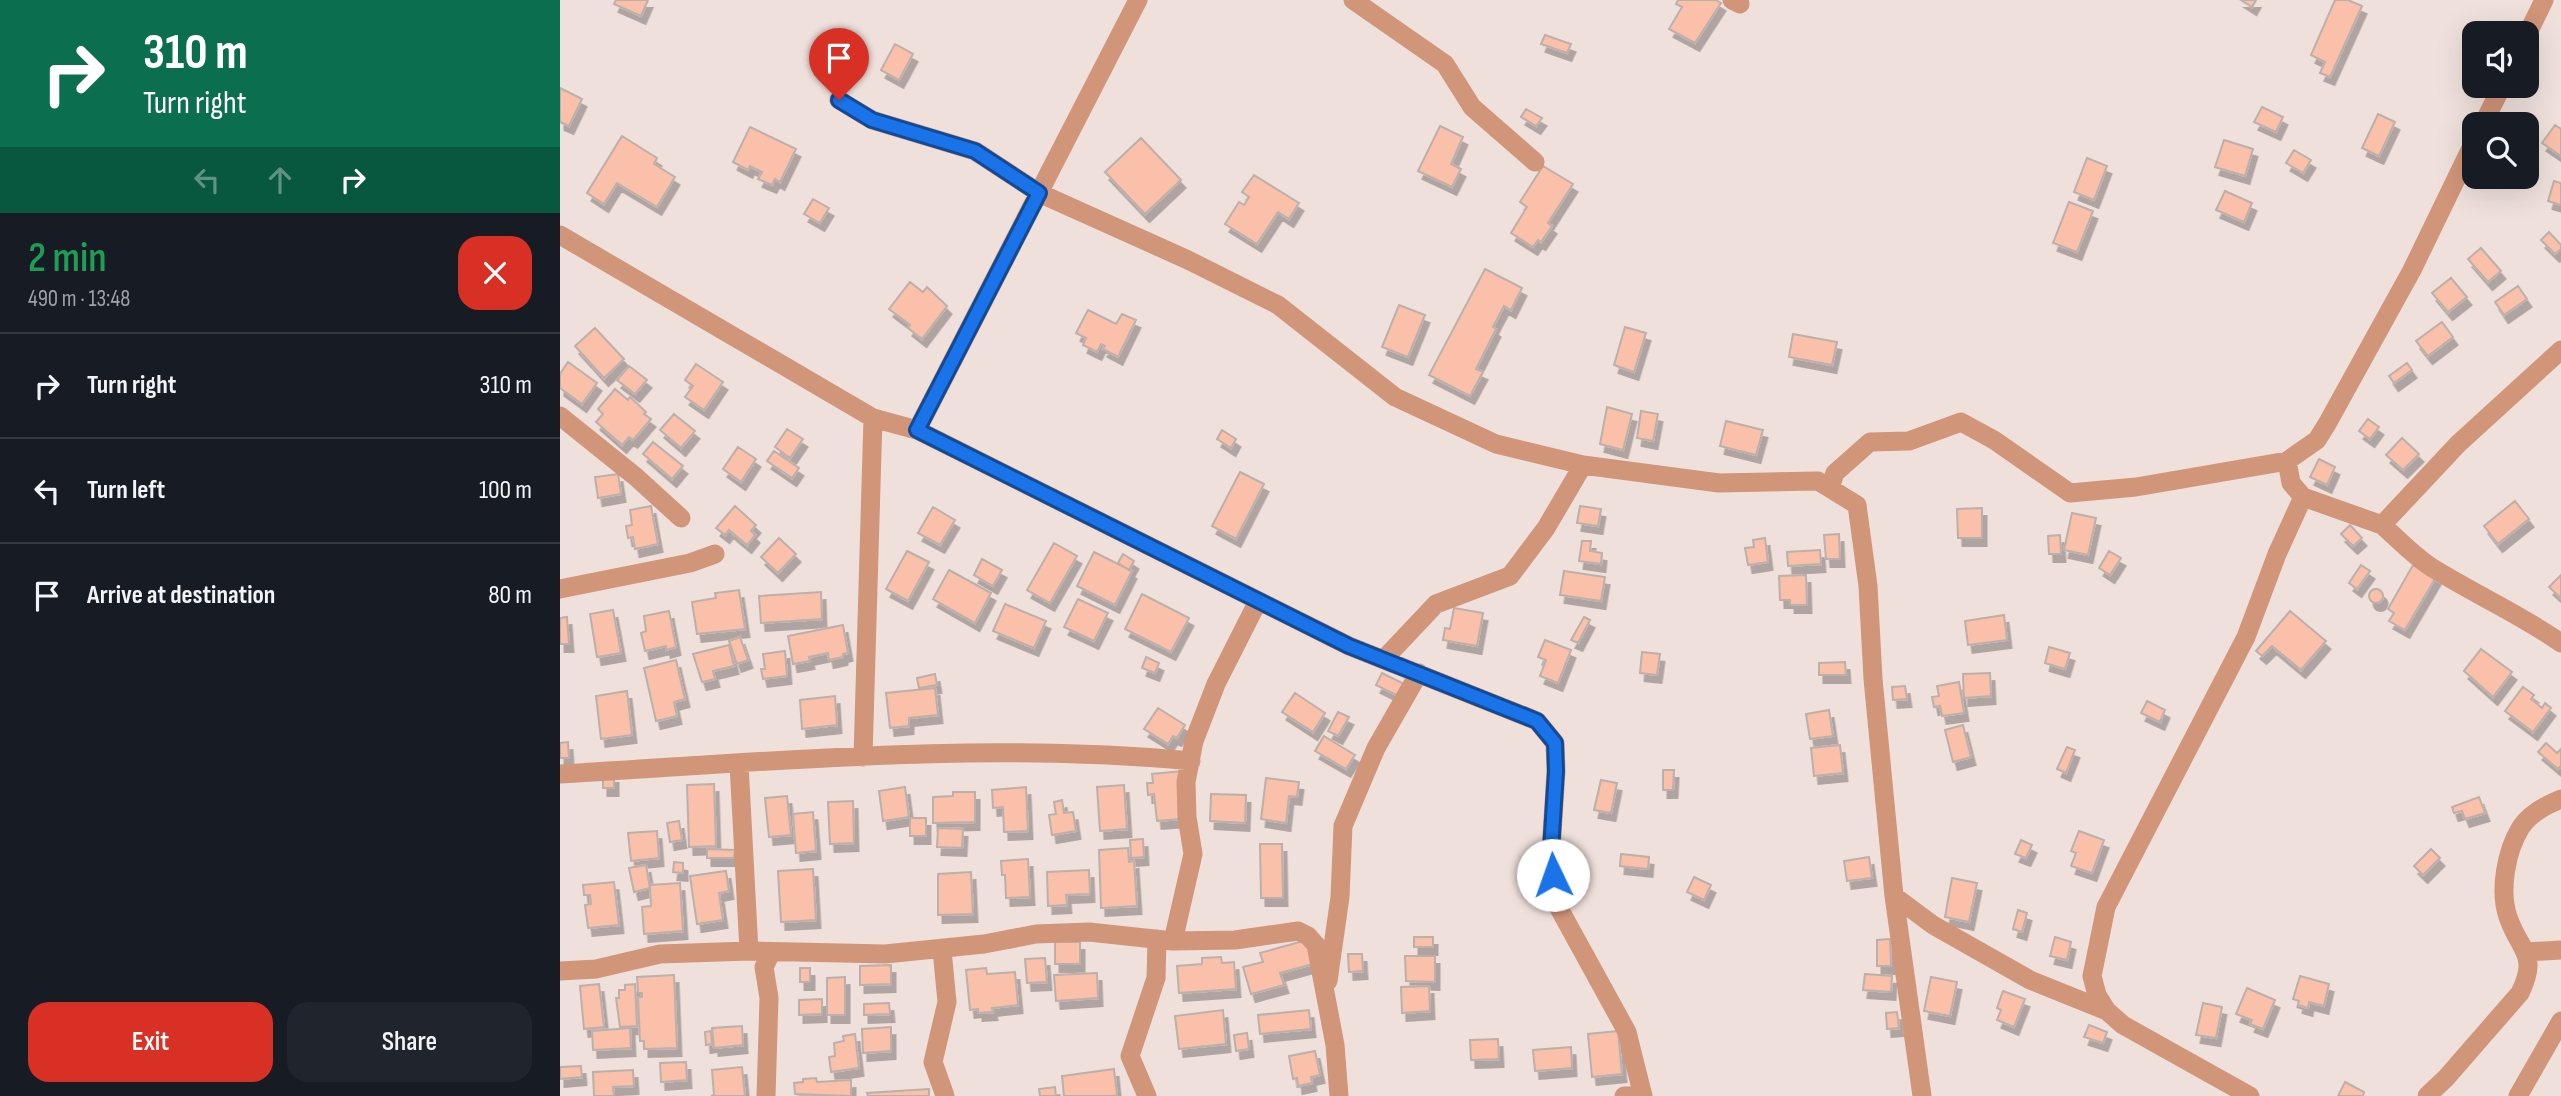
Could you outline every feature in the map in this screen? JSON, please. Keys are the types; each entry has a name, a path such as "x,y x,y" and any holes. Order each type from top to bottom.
{"street":[{"path":"917,430 1138,0"},
{"path":"1353,0 1444,64 1472,107 1535,162"},
{"path":"2534,21 2544,0"},
{"path":"839,100 872,120 975,151 1039,193 1188,260 1278,305 1395,397 1496,444 1583,465 1719,483 1818,481 1857,505 1868,586 1873,679 1894,896 1922,1096"},
{"path":"1830,488 1835,473 1870,442 1909,441 1961,422 1994,440 2070,493 2136,487 2287,461 2317,440 2327,424 2412,271 2462,167"},
{"path":"560,235 873,418 917,430 1349,646 1537,721 1555,743 1551,850 1555,901 1627,1032 1643,1096 1624,1096"},
{"path":"2382,525 2458,444 2561,349"},
{"path":"560,416 636,477 681,518"},
{"path":"863,757 873,418"},
{"path":"2287,461 2291,483 2303,497 2382,525 2429,565 2530,621 2561,643"},
{"path":"1384,659 1436,604 1510,576 1546,528 1583,465"},
{"path":"2250,1096 2123,1025 2107,1011 2097,995 2092,976 2106,907 2246,637 2277,554 2303,497"},
{"path":"560,589 690,564 715,554"},
{"path":"1147,1096 1130,1056 1193,854 1187,817 1186,782 1194,741 1216,684 1258,601"},
{"path":"1326,996 1339,897 1343,826 1377,748 1419,673"},
{"path":"560,775 921,753 1191,761"},
{"path":"739,764 748,951"},
{"path":"2427,1096 2520,993 2528,977 2529,963 2526,952 2508,918 2504,896 2506,871 2512,846 2522,826 2538,810 2561,799"},
{"path":"1894,896 1933,925 2030,980 2107,1011"},
{"path":"560,971 596,968 660,954 748,951 885,954 942,950 1036,934 1089,932 1165,940 1235,940 1297,931 1308,936 1316,945 1335,1045 1339,1096"},
{"path":"942,950 947,1002 933,1062 945,1096"},
{"path":"2526,952 2561,950"},
{"path":"766,1096 768,998 764,967 771,953"},
{"path":"2518,1096 2561,1021"}],"building":[{"path":"616,0 648,0 641,16 614,4"},
{"path":"1678,0 1716,0 1721,3 1695,43 1669,29 1682,7 1676,4"},
{"path":"2241,0 2256,0 2252,7"},
{"path":"2335,0 2348,0 2362,6 2330,77 2320,73 2325,62 2311,55"},
{"path":"1545,35 1571,44 1567,53 1541,44"},
{"path":"895,44 913,54 899,80 881,70"},
{"path":"560,88 582,99 569,126 560,122"},
{"path":"2262,107 2283,117 2276,132 2254,122"},
{"path":"1526,109 1542,118 1536,126 1521,117"},
{"path":"2378,114 2395,122 2379,156 2362,148"},
{"path":"2555,125 2561,129 2561,156 2542,143"},
{"path":"1440,126 1463,137 1451,164 1461,169 1452,187 1418,171"},
{"path":"750,127 796,149 780,182 775,179 772,185 758,179 762,172 750,166 748,170 733,162"},
{"path":"622,136 657,158 654,164 675,177 657,207 617,183 604,204 587,193"},
{"path":"1141,138 1181,180 1145,214 1105,172"},
{"path":"2224,140 2253,149 2245,176 2215,167"},
{"path":"2294,150 2311,160 2303,173 2286,163"},
{"path":"2087,158 2107,166 2094,200 2074,192"},
{"path":"1543,166 1573,184 1548,223 1552,226 1541,242 1538,240 1533,247 1511,233 1527,207 1520,202"},
{"path":"1254,175 1299,203 1289,219 1278,212 1257,244 1225,224 1239,202 1244,205 1249,197 1242,192"},
{"path":"2554,181 2561,183 2561,205 2548,201"},
{"path":"2225,191 2252,203 2244,222 2216,210"},
{"path":"813,199 829,208 820,223 804,214"},
{"path":"2069,202 2093,211 2077,252 2053,243"},
{"path":"2549,232 2561,245 2561,249 2555,254 2541,240"},
{"path":"2481,248 2501,271 2488,282 2468,259"},
{"path":"1485,269 1522,288 1511,310 1504,306 1493,327 1496,329 1476,369 1483,372 1470,396 1429,375"},
{"path":"2451,278 2467,297 2448,312 2432,293"},
{"path":"910,282 923,292 927,287 947,306 922,339 908,328 910,325 889,309"},
{"path":"2518,286 2527,299 2504,315 2495,302"},
{"path":"1399,305 1425,315 1408,357 1382,347"},
{"path":"1088,310 1116,324 1122,314 1136,320 1118,357 1103,349 1105,346 1101,344 1097,352 1083,345 1086,338 1076,333"},
{"path":"2442,322 2453,337 2428,356 2416,341"},
{"path":"1625,327 1646,333 1634,372 1614,365"},
{"path":"595,328 624,359 604,378 575,346"},
{"path":"1793,334 1837,342 1832,365 1789,357"},
{"path":"568,362 597,383 582,404 560,388 560,374"},
{"path":"2407,363 2412,370 2394,383 2389,376"},
{"path":"696,364 723,382 704,410 685,397 693,386 685,380"},
{"path":"629,366 647,380 635,394 617,380"},
{"path":"615,389 628,400 630,397 651,419 633,440 629,437 622,445 596,422 603,414 598,409"},
{"path":"1607,407 1632,414 1623,450 1600,444"},
{"path":"1641,411 1658,414 1653,441 1637,438"},
{"path":"674,414 695,431 681,448 660,430"},
{"path":"2368,419 2379,427 2370,439 2359,431"},
{"path":"1726,421 1763,430 1756,455 1720,446"},
{"path":"787,429 803,439 790,458 775,447"},
{"path":"1222,430 1236,439 1231,448 1217,439"},
{"path":"2402,438 2419,454 2403,470 2386,455"},
{"path":"653,442 683,466 672,479 643,454"},
{"path":"738,447 756,459 741,482 723,469"},
{"path":"774,451 799,468 792,478 767,461"},
{"path":"2319,459 2335,467 2327,485 2310,477"},
{"path":"1240,472 1264,484 1236,539 1212,526"},
{"path":"618,474 621,494 598,498 595,477"},
{"path":"2515,501 2529,519 2498,544 2484,526"},
{"path":"651,506 658,544 635,549 633,537 628,538 626,526 632,525 630,510"},
{"path":"735,506 756,525 751,531 755,535 747,545 729,530 725,535 716,528"},
{"path":"1580,506 1601,509 1598,526 1577,523"},
{"path":"933,507 955,520 940,545 918,533"},
{"path":"1982,508 1982,538 1958,538 1957,509"},
{"path":"2072,513 2096,518 2088,555 2064,550"},
{"path":"2350,525 2362,538 2353,546 2341,534"},
{"path":"1839,534 1840,559 1826,559 1824,535"},
{"path":"2060,535 2061,554 2049,554 2048,536"},
{"path":"779,538 796,554 778,573 761,557"},
{"path":"1765,538 1768,562 1748,565 1745,548 1754,547 1753,540"},
{"path":"1582,541 1591,541 1590,551 1602,553 1601,564 1579,561"},
{"path":"1054,543 1077,556 1050,603 1027,590"},
{"path":"1820,550 1821,564 1788,566 1787,552"},
{"path":"907,551 929,562 908,601 886,589"},
{"path":"2109,551 2121,558 2110,575 2099,568"},
{"path":"1094,552 1132,571 1115,605 1077,586"},
{"path":"1123,554 1134,561 1129,570 1118,563"},
{"path":"982,559 1002,570 993,586 974,575"},
{"path":"2361,565 2370,571 2357,589 2349,583"},
{"path":"2413,565 2436,577 2405,630 2389,621 2394,613 2388,609"},
{"path":"949,570 991,593 975,623 933,599"},
{"path":"1564,571 1605,577 1601,601 1560,595"},
{"path":"1806,575 1807,605 1790,605 1790,600 1780,600 1779,576"},
{"path":"2561,575 2561,598 2549,587"},
{"path":"2373,589 2379,589 2383,596 2379,603 2373,603 2369,599 2369,593"},
{"path":"739,590 745,629 697,634 692,602 716,598 715,593"},
{"path":"821,592 822,619 761,623 759,596"},
{"path":"1142,594 1189,618 1171,652 1125,629"},
{"path":"1078,599 1108,613 1094,641 1064,627"},
{"path":"1005,604 1046,621 1034,648 993,631"},
{"path":"1454,608 1483,613 1477,646 1443,640 1445,628 1450,629"},
{"path":"613,610 621,653 597,657 590,614"},
{"path":"669,611 676,647 666,650 666,646 645,651 641,633 646,631 644,616"},
{"path":"2290,611 2326,641 2301,670 2272,646 2262,656 2256,651"},
{"path":"2004,615 2007,640 1968,645 1965,621"},
{"path":"567,617 569,644 560,644 560,618"},
{"path":"1584,617 1590,620 1578,643 1571,640"},
{"path":"843,625 848,653 843,654 843,657 829,660 828,653 809,657 810,661 793,664 788,636"},
{"path":"740,637 748,660 737,664 729,641"},
{"path":"1545,640 1571,650 1558,683 1540,676 1546,660 1538,657"},
{"path":"729,645 734,666 713,671 715,679 702,682 693,654"},
{"path":"2049,647 2070,653 2065,669 2045,663"},
{"path":"2481,649 2512,672 2493,697 2464,671"},
{"path":"785,651 787,676 763,679 763,654"},
{"path":"1642,652 1660,654 1657,675 1640,673"},
{"path":"1146,657 1159,663 1155,673 1142,668"},
{"path":"676,660 685,699 674,702 677,716 656,721 644,668"},
{"path":"1845,662 1846,675 1819,675 1819,663"},
{"path":"1382,673 1404,684 1398,696 1376,685"},
{"path":"1990,673 1991,696 1964,698 1963,674"},
{"path":"935,674 937,685 919,688 917,678"},
{"path":"1959,682 1964,713 1942,716 1940,706 1934,707 1932,697 1939,696 1937,686"},
{"path":"1905,686 1907,699 1893,700 1892,687"},
{"path":"2523,687 2534,695 2531,699 2542,708 2545,703 2551,708 2533,732 2505,711"},
{"path":"935,688 938,715 909,718 909,726 890,728 886,693"},
{"path":"627,691 632,735 601,739 596,696"},
{"path":"1295,693 1325,713 1313,732 1282,712"},
{"path":"835,696 837,725 802,729 800,700"},
{"path":"2147,701 2165,710 2160,722 2141,713"},
{"path":"1158,708 1185,725 1177,738 1173,736 1168,744 1144,729"},
{"path":"1829,710 1833,736 1810,739 1806,714"},
{"path":"1338,712 1349,717 1338,736 1328,731"},
{"path":"1963,725 1971,757 1953,762 1945,730"},
{"path":"1324,736 1355,755 1346,769 1315,751"},
{"path":"568,742 569,758 560,758 560,743"},
{"path":"2546,743 2557,753 2561,749 2561,766 2558,769 2538,752"},
{"path":"1840,745 1843,773 1814,776 1811,748"},
{"path":"2067,747 2075,750 2066,773 2057,769"},
{"path":"1663,770 1674,770 1673,790 1663,790"},
{"path":"1182,771 1181,819 1157,821 1154,794 1148,795 1147,783 1153,783 1152,774"},
{"path":"603,775 614,775 614,788 603,788"},
{"path":"1266,778 1299,782 1297,797 1289,796 1286,823 1261,819"},
{"path":"1601,780 1617,783 1611,813 1594,810"},
{"path":"714,784 716,846 689,847 687,785"},
{"path":"1124,785 1127,829 1100,831 1097,787"},
{"path":"905,787 909,817 883,821 879,791"},
{"path":"1026,787 1028,831 1004,832 1003,807 993,808 992,790"},
{"path":"953,792 975,792 975,822 933,823 933,797 953,796"},
{"path":"1211,794 1246,795 1245,823 1210,821"},
{"path":"787,796 791,835 769,837 765,798"},
{"path":"2479,797 2485,813 2465,819 2462,811 2454,813 2452,807"},
{"path":"1062,800 1064,813 1073,812 1076,831 1052,835 1049,815 1056,814 1054,802"},
{"path":"853,801 854,843 830,844 828,802"},
{"path":"813,812 816,851 796,853 793,814"},
{"path":"910,818 926,818 926,836 910,836"},
{"path":"679,821 682,840 670,842 667,823"},
{"path":"938,828 963,829 962,848 937,847"},
{"path":"657,831 659,858 631,861 628,833"},
{"path":"2079,831 2104,840 2092,873 2071,866 2076,853 2071,851"},
{"path":"1143,839 1144,857 1131,858 1130,840"},
{"path":"2021,840 2032,845 2026,858 2015,854"},
{"path":"1260,844 1282,844 1283,898 1261,898"},
{"path":"1128,848 1129,862 1134,861 1137,906 1101,908 1099,850"},
{"path":"707,849 735,850 734,858 707,858"},
{"path":"2431,849 2440,858 2423,875 2414,866"},
{"path":"1621,854 1649,857 1648,869 1620,866"},
{"path":"1869,857 1872,878 1847,881 1844,861"},
{"path":"1028,859 1030,897 1006,898 1001,861"},
{"path":"674,862 683,863 683,873 673,872"},
{"path":"646,865 650,888 634,892 629,868"},
{"path":"813,869 816,920 781,922 778,871"},
{"path":"1089,870 1090,894 1066,895 1067,905 1048,906 1047,872"},
{"path":"726,871 729,891 719,893 723,920 697,924 690,876"},
{"path":"971,872 973,914 938,915 938,874"},
{"path":"1694,877 1711,885 1704,900 1687,892"},
{"path":"1952,878 1977,883 1969,922 1945,917"},
{"path":"614,882 619,925 588,928 585,905 591,904 590,895 584,895 583,885"},
{"path":"680,883 683,931 644,934 642,907 651,906 650,885"},
{"path":"2018,910 2027,913 2022,932 2013,929"},
{"path":"1414,937 1433,937 1433,947 1414,947"},
{"path":"2055,937 2071,942 2067,960 2050,956"},
{"path":"1890,939 1891,966 1877,966 1877,940"},
{"path":"1307,940 1313,964 1280,973 1284,985 1251,994 1243,967 1263,962 1260,953"},
{"path":"1055,942 1080,942 1080,964 1055,964"},
{"path":"1348,954 1362,954 1363,971 1349,972"},
{"path":"1405,956 1435,956 1435,982 1406,981"},
{"path":"1221,957 1222,963 1234,962 1236,989 1179,993 1177,966 1202,964 1202,958"},
{"path":"1045,958 1047,982 1027,983 1025,959"},
{"path":"891,965 891,984 860,985 860,966"},
{"path":"800,968 810,968 810,982 800,982"},
{"path":"986,968 987,974 1015,972 1018,1005 992,1008 993,1012 978,1013 978,1009 970,1010 966,970"},
{"path":"1097,973 1098,998 1056,1001 1054,975"},
{"path":"1865,974 1892,976 1891,992 1863,990"},
{"path":"674,975 677,1048 644,1049 644,1041 640,1041 638,997 642,997 642,993 638,993 637,977"},
{"path":"2300,976 2329,984 2324,1006 2309,1002 2308,1008 2298,1005 2299,1001 2293,999"},
{"path":"845,977 845,1015 827,1015 827,978"},
{"path":"1931,977 1957,982 1950,1016 1924,1011"},
{"path":"599,984 604,1027 584,1029 580,986"},
{"path":"635,984 637,1026 620,1027 616,998 619,998 619,990 625,990 625,985"},
{"path":"1429,986 1430,1011 1402,1013 1401,987"},
{"path":"2247,988 2275,1000 2263,1029 2250,1024 2252,1020 2236,1014"},
{"path":"2003,991 2025,999 2014,1027 1997,1020 2001,1010 1997,1008"},
{"path":"822,999 822,1014 799,1015 799,1000"},
{"path":"889,1003 890,1014 864,1015 864,1004"},
{"path":"2203,1003 2222,1007 2216,1038 2196,1035"},
{"path":"1223,1010 1226,1044 1179,1049 1175,1016"},
{"path":"1309,1010 1311,1029 1260,1034 1258,1015"},
{"path":"1897,1012 1899,1028 1887,1029 1886,1013"},
{"path":"2089,1025 2107,1032 2103,1043 2084,1037"},
{"path":"742,1026 743,1045 714,1048 712,1028"},
{"path":"891,1027 891,1051 863,1053 862,1029"},
{"path":"630,1028 631,1048 593,1050 592,1031"},
{"path":"711,1031 712,1044 706,1045 705,1032"},
{"path":"1618,1031 1622,1074 1592,1077 1588,1034"},
{"path":"1247,1033 1249,1049 1236,1051 1234,1035"},
{"path":"855,1034 859,1068 831,1072 829,1057 835,1056 834,1043 844,1041 843,1036"},
{"path":"1498,1039 1499,1059 1471,1060 1470,1040"},
{"path":"1571,1047 1572,1068 1535,1071 1533,1050"},
{"path":"1315,1051 1320,1075 1311,1077 1312,1083 1298,1086 1297,1078 1293,1079 1289,1056"},
{"path":"686,1062 687,1080 661,1082 660,1063"},
{"path":"581,1066 582,1077 560,1079 560,1067"},
{"path":"742,1067 745,1096 711,1096 714,1095 712,1070"},
{"path":"1114,1069 1117,1096 1064,1096 1062,1076"},
{"path":"633,1070 634,1086 613,1087 614,1096 594,1096 593,1072"},
{"path":"816,1078 817,1082 851,1080 851,1096 795,1094 794,1083"},
{"path":"2345,1082 2364,1092 2363,1096 2338,1096"},
{"path":"1055,1087 1056,1096 1040,1096 1039,1089"},
{"path":"929,1089 929,1096 868,1096 867,1093"}],"route":[{"path":"839,100 872,120 975,151 1039,193 917,430 1349,646 1537,721 1555,743 1551,850 1553,875"}]}
